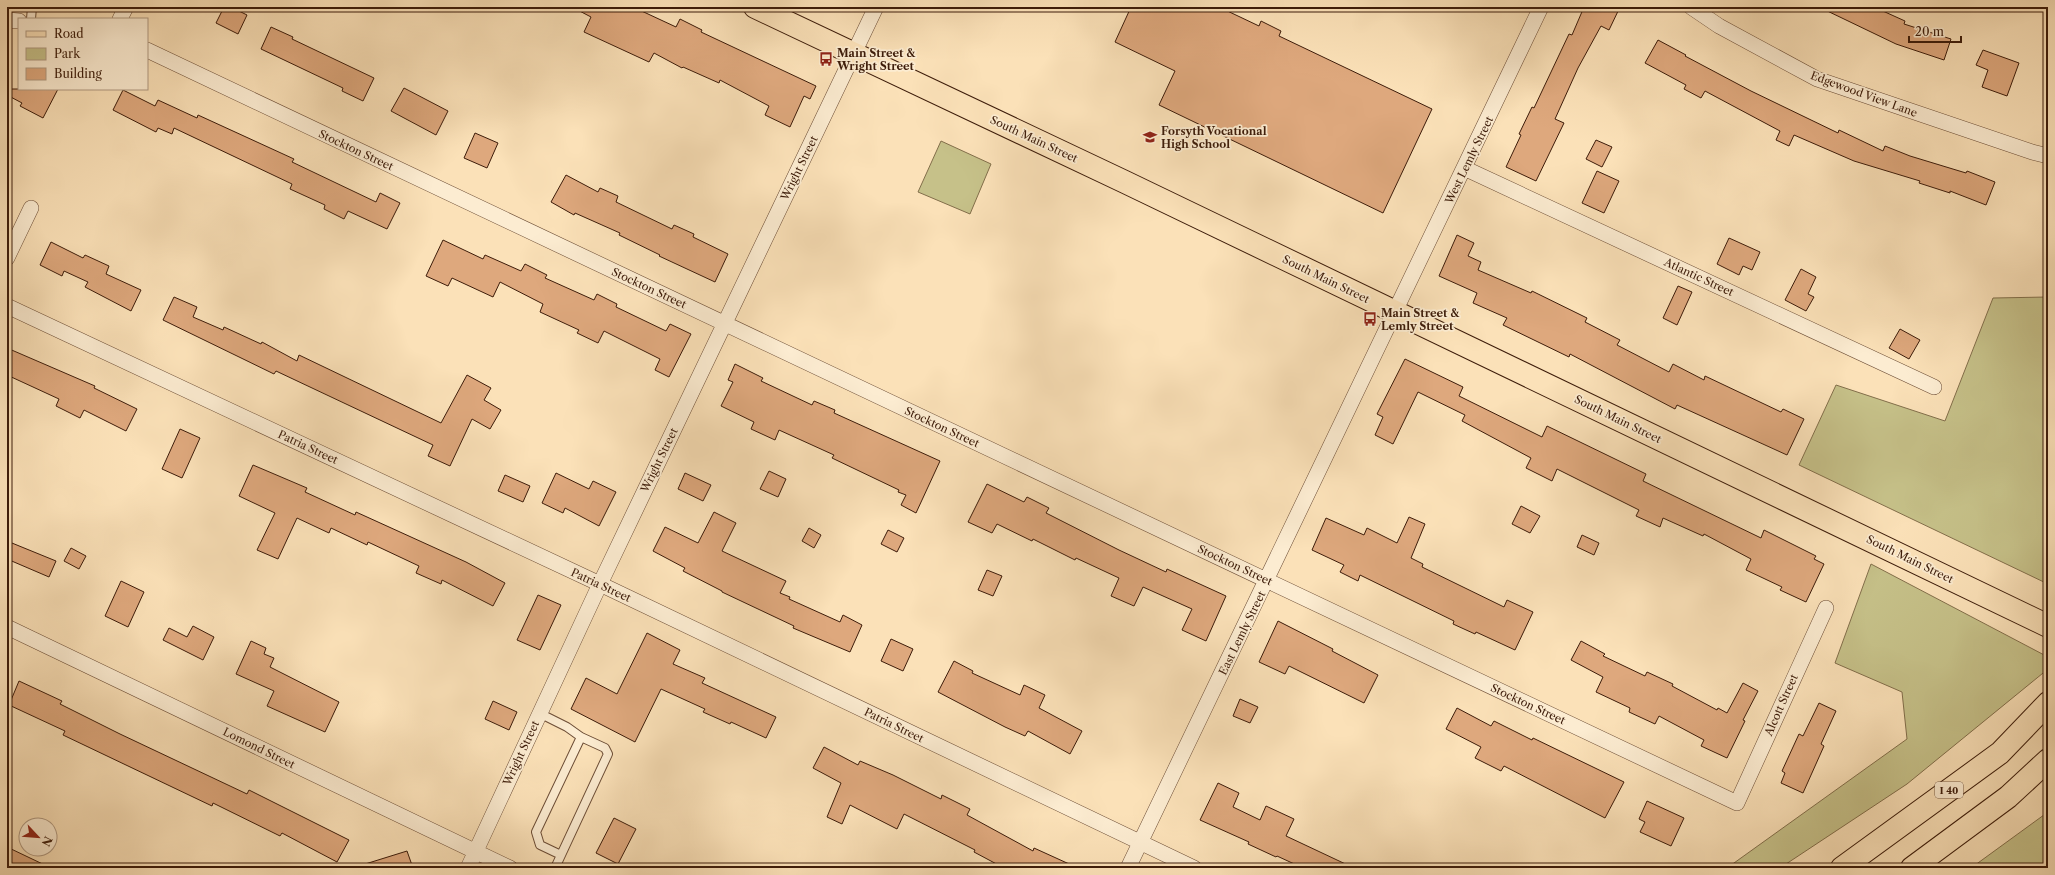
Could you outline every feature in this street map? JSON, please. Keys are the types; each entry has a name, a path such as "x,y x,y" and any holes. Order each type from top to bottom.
{"main road":[{"name":"South Main Street","path":"755,7 1395,311 2048,626"},
{"name":"I 40","path":"1842,868 2000,753 2048,703"},
{"path":"1912,868 2008,797 2048,760"}],"street":[{"path":"120,18 126,7"},
{"name":"Wright Street","path":"468,868 600,584 876,7"},
{"name":"West Lemly Street","path":"1395,311 1541,7"},
{"name":"Edgewood View Lane","path":"1691,7 1719,26 1817,79 2032,152 2048,156"},
{"path":"7,20 18,21"},
{"name":"Stockton Street","path":"148,50 1737,803"},
{"name":"Atlantic Street","path":"1464,168 1934,387"},
{"path":"7,258 31,208"},
{"name":"Patria Street","path":"7,306 600,584 1194,868"},
{"name":"East Lemly Street","path":"1128,868 1267,581 1395,311"},
{"name":"Alcott Street","path":"1737,803 1826,608"},
{"name":"Lomond Street","path":"7,627 510,868"}],"lane":[{"path":"30,18 32,7"},
{"path":"540,713 567,727 581,737 605,748 608,754 555,868"},
{"path":"561,855 540,846 536,832 581,737"}],"green space":[{"path":"941,141 991,164 970,214 918,192"},
{"path":"2048,297 2048,584 1799,465 1836,385 1945,421 1993,298"},
{"path":"1871,564 2048,657 2048,669 1907,784 1780,868 1727,868 1907,739 1902,692 1835,663"},
{"path":"2048,812 2048,868 1971,868"}],"building":[{"path":"224,7 231,7 247,15 238,34 216,23"},
{"path":"572,7 633,7 676,27 680,19 702,30 701,32 816,86 810,99 804,96 790,127 765,115 769,106 720,80 719,83 683,67 682,68 654,53 649,62 584,32 591,17"},
{"path":"1131,7 1219,7 1259,26 1261,21 1281,31 1279,36 1432,109 1383,213 1159,105 1175,71 1115,42"},
{"path":"1584,7 1620,7 1609,30 1601,26 1578,68 1555,119 1564,123 1536,181 1506,167 1532,107 1534,108 1569,34 1572,35"},
{"path":"1819,7 1874,7 1905,21 1904,24 1951,39 1944,60 1896,44"},
{"path":"271,27 293,37 292,39 374,78 363,101 342,91 343,88 261,49"},
{"path":"1658,40 1751,91 1838,133 1839,130 1883,151 1885,146 1910,156 1966,173 1967,171 1995,182 1986,205 1950,191 1950,193 1919,183 1920,181 1854,161 1794,135 1789,146 1776,140 1780,131 1705,91 1701,98 1684,89 1686,85 1645,63"},
{"path":"1983,50 2019,63 2007,96 1982,87 1988,70 1976,65"},
{"path":"404,88 448,111 436,135 391,111"},
{"path":"7,89 57,90 43,118 20,106 22,103 7,95"},
{"path":"123,90 155,106 158,100 197,118 198,115 294,159 292,162 376,202 380,193 400,203 387,229 348,211 344,219 324,209 325,205 290,189 292,184 174,128 172,134 158,128 156,132 113,110"},
{"path":"475,133 498,143 487,168 464,158"},
{"path":"1596,140 1612,147 1602,167 1586,159"},
{"path":"1597,171 1619,181 1604,213 1582,203"},
{"path":"566,175 598,192 600,188 618,196 616,202 672,229 674,225 694,234 693,237 728,254 715,282 659,256 660,255 619,235 620,233 575,213 574,215 551,202"},
{"path":"1457,235 1474,243 1468,256 1481,262 1478,270 1531,293 1532,291 1587,318 1585,322 1620,340 1617,345 1669,372 1673,364 1704,380 1705,376 1781,412 1783,409 1804,419 1787,455 1677,405 1675,409 1570,354 1569,357 1503,325 1507,318 1473,303 1477,293 1439,276"},
{"path":"1729,238 1760,252 1752,270 1743,266 1739,275 1717,264"},
{"path":"443,240 483,259 485,255 521,271 525,264 547,275 545,278 594,300 597,294 617,304 616,307 666,331 670,324 691,334 669,377 655,370 660,359 604,331 598,343 577,333 579,330 540,312 543,304 500,282 493,297 452,278 448,286 426,276"},
{"path":"51,242 83,258 85,255 109,266 106,274 141,290 131,311 85,287 88,282 64,271 62,276 40,265"},
{"path":"1801,269 1816,277 1808,294 1814,297 1806,311 1785,300"},
{"path":"1678,286 1692,292 1677,325 1663,318"},
{"path":"174,297 197,307 193,317 223,330 224,327 261,344 262,342 297,361 299,355 441,423 467,375 491,388 484,400 501,410 490,429 472,419 450,466 428,456 433,445 276,371 274,374 163,320"},
{"path":"1900,329 1920,340 1909,359 1889,348"},
{"path":"7,348 95,386 94,388 137,409 126,431 84,410 80,418 56,406 59,399 7,375"},
{"path":"1405,359 1463,387 1459,396 1542,437 1547,426 1646,474 1643,481 1761,538 1764,530 1816,556 1814,559 1824,564 1806,602 1780,590 1782,587 1746,570 1751,559 1704,534 1703,536 1663,518 1660,527 1636,516 1639,510 1557,469 1552,481 1526,468 1531,458 1462,421 1465,415 1418,392 1393,444 1375,435 1383,417 1377,414"},
{"path":"735,364 763,378 761,381 812,405 814,401 835,410 834,413 940,461 916,513 901,505 906,495 898,492 899,490 832,458 834,455 779,430 775,440 751,429 754,422 721,406 733,382 728,380"},
{"path":"180,429 200,438 182,478 162,469"},
{"path":"253,465 307,488 305,492 355,515 356,512 466,562 505,583 493,606 442,580 441,584 416,573 419,566 368,542 367,545 331,528 329,533 297,518 278,559 257,550 275,513 239,496"},
{"path":"769,471 786,479 778,497 760,489"},
{"path":"556,473 589,489 593,481 616,492 599,526 565,508 563,513 542,503"},
{"path":"685,473 711,485 703,501 678,489"},
{"path":"505,475 530,486 523,502 498,491"},
{"path":"987,484 1024,502 1027,497 1049,508 1046,513 1119,550 1166,572 1167,569 1226,596 1206,641 1182,630 1192,609 1143,587 1134,606 1111,596 1119,578 1076,558 1075,560 1033,539 1032,541 997,524 992,533 968,522"},
{"path":"1521,506 1540,516 1530,533 1512,524"},
{"path":"714,512 736,523 722,551 786,581 780,593 790,597 789,599 840,622 843,615 862,625 850,652 793,628 794,626 722,592 683,571 685,568 653,551 665,527 698,543"},
{"path":"1409,517 1425,524 1411,558 1423,564 1422,567 1504,607 1507,600 1533,612 1515,650 1476,632 1475,634 1453,624 1454,621 1360,575 1358,581 1340,572 1344,565 1312,550 1326,518 1364,535 1367,528 1397,543"},
{"path":"809,528 821,535 814,548 802,541"},
{"path":"888,530 904,538 897,552 881,544"},
{"path":"1582,535 1599,543 1594,555 1577,547"},
{"path":"7,541 56,561 49,577 7,559"},
{"path":"71,548 86,556 79,569 64,561"},
{"path":"987,570 1002,576 993,596 978,590"},
{"path":"121,581 144,592 128,627 105,616"},
{"path":"538,595 561,605 540,650 517,640"},
{"path":"1278,621 1333,649 1332,651 1378,675 1364,703 1289,666 1285,674 1259,662"},
{"path":"193,626 214,637 203,660 163,640 169,628 187,637"},
{"path":"647,633 680,650 673,664 705,678 702,683 776,717 766,738 731,722 730,724 703,712 705,709 661,689 635,742 571,709 586,678 617,694"},
{"path":"891,639 913,649 903,671 881,661"},
{"path":"251,641 266,648 264,654 274,658 270,667 339,702 325,732 267,706 274,691 236,674"},
{"path":"1581,641 1605,654 1603,656 1645,676 1647,672 1673,684 1672,686 1717,710 1718,708 1727,713 1743,683 1758,691 1743,720 1745,721 1727,758 1701,746 1704,740 1659,716 1655,724 1629,712 1630,708 1596,692 1603,677 1571,660"},
{"path":"954,661 973,671 972,673 1020,695 1024,685 1045,695 1039,708 1082,731 1070,754 1028,731 1025,736 1005,727 938,692"},
{"path":"19,681 62,701 60,704 120,734 247,794 249,790 349,840 337,862 282,833 280,836 213,803 212,806 63,735 65,731 9,705"},
{"path":"1240,699 1258,707 1250,723 1233,716"},
{"path":"493,701 517,712 509,730 485,719"},
{"path":"1819,703 1836,711 1821,744 1824,746 1803,793 1781,783 1785,773 1782,771 1799,734 1803,736"},
{"path":"1457,708 1491,726 1494,721 1532,740 1533,738 1624,782 1605,818 1504,766 1501,771 1475,758 1481,747 1446,729"},
{"path":"824,747 858,765 860,761 893,775 941,799 942,795 970,809 967,815 1033,851 1034,848 1078,868 1004,868 974,852 975,850 904,814 897,829 850,805 842,824 827,817 841,783 813,768"},
{"path":"1218,783 1239,793 1233,807 1260,820 1266,806 1294,819 1286,836 1354,868 1303,868 1248,844 1249,842 1200,820"},
{"path":"1647,801 1684,818 1671,846 1640,832 1645,822 1639,819"},
{"path":"614,818 636,829 618,864 596,853"},
{"path":"7,847 18,852 18,857 28,857 51,868 7,868"},
{"path":"407,851 413,868 363,868 362,865"}],"place":[{"name":"Main Street & Wright Street","path":"826,59"},
{"name":"Forsyth Vocational High School","path":"1150,137"},
{"name":"Main Street & Lemly Street","path":"1370,319"}]}
